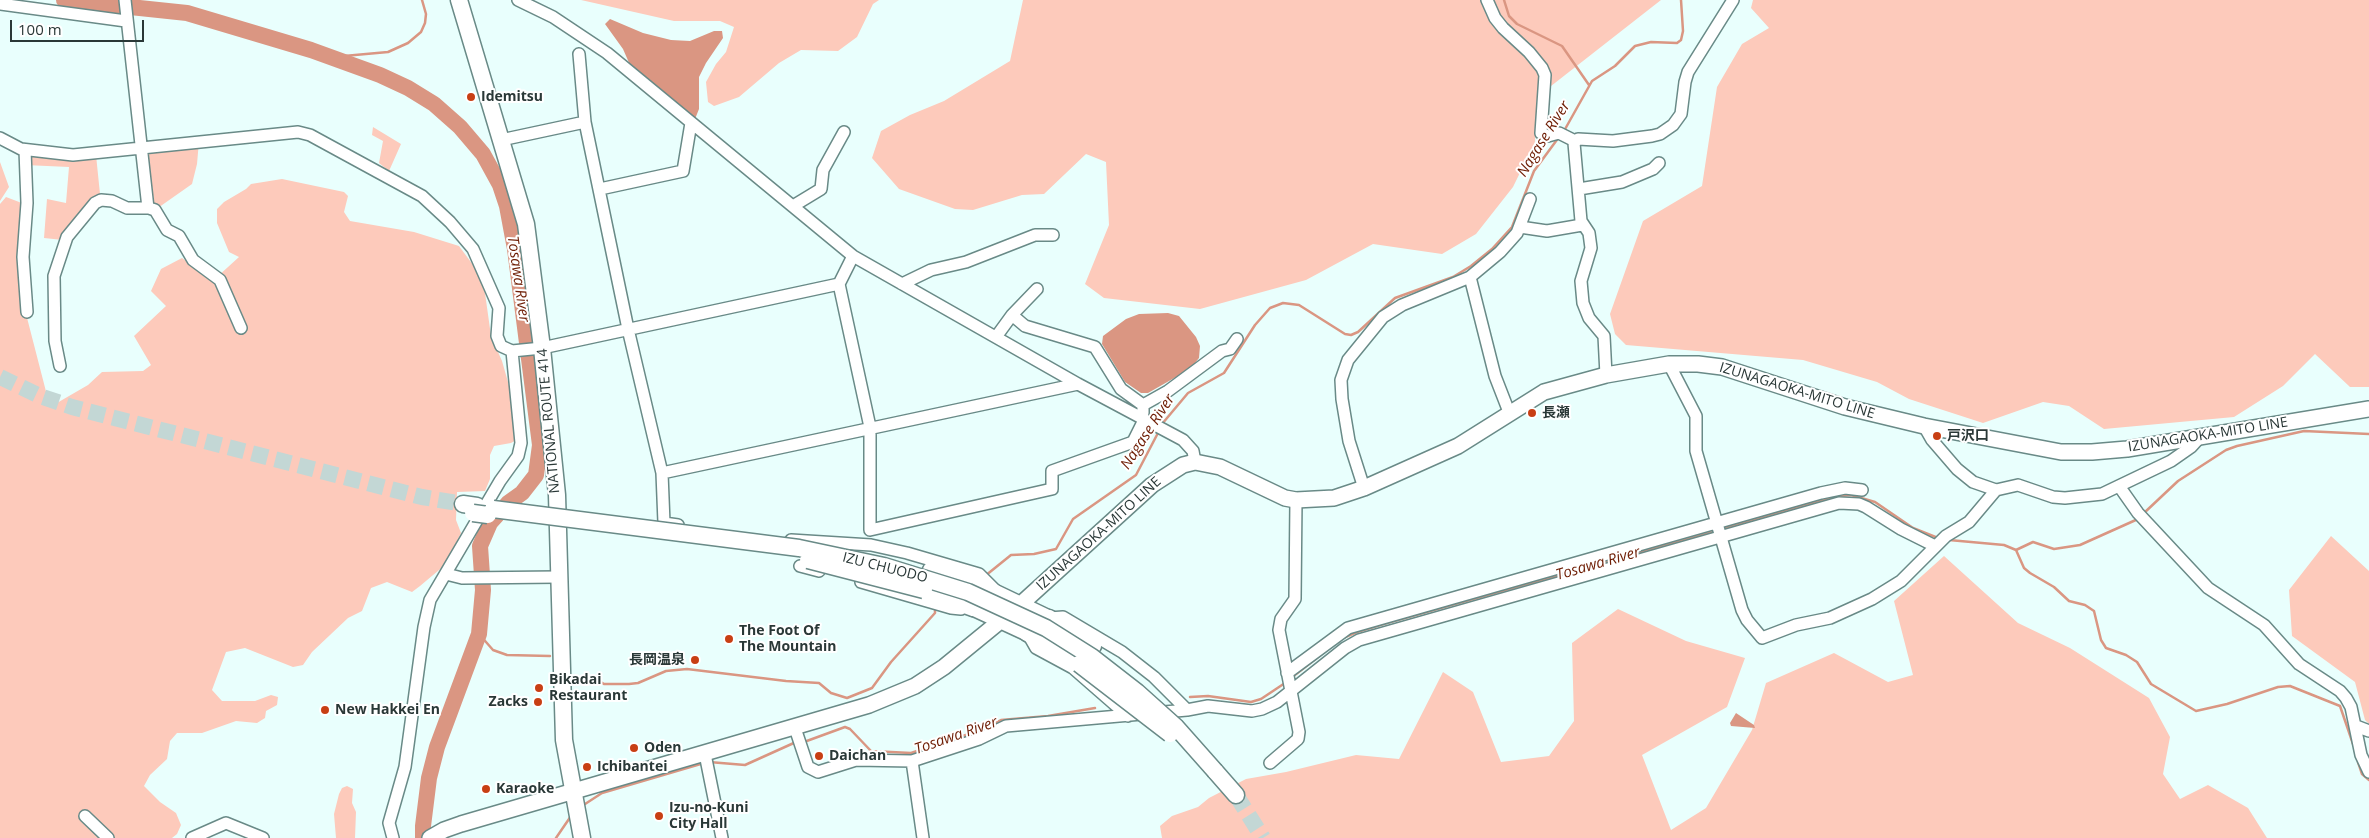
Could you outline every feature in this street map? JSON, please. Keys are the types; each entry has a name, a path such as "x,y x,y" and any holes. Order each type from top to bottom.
{"highway":[{"name":"NATIONAL ROUTE 414","path":"458,0 526,224 556,494 564,740 573,793"},
{"name":"IZU CHUODO","path":"480,510 791,550 884,566 948,585 987,600 1046,628 1066,639 1118,676 1176,727 1234,796"},
{"name":"IZU CHUODO","path":"791,550 909,578 966,597 1016,619 1064,645 1121,685 1212,769"},
{"path":"791,550 875,556 978,584"},
{"path":"791,550 807,560 924,590 973,608"},
{"path":"1049,618 1092,646 1146,688 1178,718 1199,744 1212,769"},
{"path":"1027,633 1056,648 1079,664 1189,749"},
{"path":"573,793 582,838"}],"main road":[{"name":"IZUNAGAOKA-MITO LINE","path":"430,838 444,830 461,824 573,793 870,705 915,686 944,668 1021,604 1172,470 1196,462 1220,467 1274,494 1296,500 1334,498 1364,488 1458,446 1509,412 1557,387 1606,375 1669,364 1698,364 1722,367 1845,407 1924,426 2061,452 2118,450 2369,409"},
{"path":"978,584 1049,618"},
{"path":"973,608 1027,633"}],"street":[{"path":"125,0 148,208"},
{"path":"518,0 553,17 607,52 853,256 1078,384 1166,431 1190,446 1196,462"},
{"path":"1488,0 1495,18 1542,68 1544,82 1540,129 1544,135 1614,141 1660,134 1673,126 1681,114 1688,72 1733,0"},
{"path":"0,4 126,21"},
{"path":"579,54 585,122 628,329 662,473 664,523 784,539 871,545 907,553 980,574 997,592"},
{"path":"501,140 585,122"},
{"path":"600,189 683,171 691,123"},
{"path":"0,138 25,150 73,155 298,132 310,135 422,196 450,222 473,249 499,308 497,336 501,346 516,350 539,348 840,284"},
{"path":"793,206 821,189 822,170 844,132"},
{"path":"1566,137 1578,189 1582,225 1589,233 1591,248 1581,282 1583,303 1589,318 1604,336 1606,375"},
{"path":"25,150 27,202 23,257 27,312"},
{"path":"1578,189 1622,182 1653,169 1659,163"},
{"path":"1364,488 1349,441 1342,400 1341,380 1348,360 1383,316 1402,305 1470,277 1500,252 1520,227 1530,199"},
{"path":"60,366 55,341 54,282 60,255 67,237 98,200 109,200 128,208 156,210 167,230 179,236 193,260 220,280 241,328"},
{"path":"1520,227 1547,231 1582,225"},
{"path":"902,284 931,270 966,262 1035,235 1053,236"},
{"path":"853,256 840,284 870,427 870,530 874,586"},
{"path":"1470,277 1495,376 1509,412"},
{"path":"996,337 1012,315 1037,289"},
{"path":"870,530 1052,489 1052,471 1133,442 1146,421 1143,406 1121,389 1095,347 1025,326 1012,315"},
{"path":"1143,406 1222,351 1230,349 1237,339"},
{"path":"393,838 389,822 405,767 424,627 430,600 434,590 446,574 500,481 518,456 521,443 516,350"},
{"path":"1669,364 1696,416 1696,451 1742,610 1746,620 1762,638 1796,625 1830,618 1872,599 1901,580 1935,546 1968,522 1996,490"},
{"path":"662,473 1078,384"},
{"path":"1924,426 1932,440 1956,469 1973,482 1996,490 2018,485 2065,498 2102,494 2171,461 2191,447 2201,436"},
{"path":"2119,486 2138,513 2208,588 2264,625 2299,664 2340,691 2351,707 2361,755 2369,772"},
{"path":"1289,682 1359,640 1719,530 1836,490 1862,490"},
{"path":"1270,763 1298,739 1299,732 1279,630 1281,619 1295,599 1296,500"},
{"path":"795,728 808,767 813,771 824,771 856,760 912,762 979,740 1006,726 1128,716 1208,706 1252,711 1262,709 1348,628 1719,530 1839,504 1859,504 1874,511 1901,529 1935,546"},
{"path":"800,566 952,608 973,608"},
{"path":"446,574 462,578 558,578"},
{"path":"1049,618 1063,617 1122,652 1154,677 1187,710"},
{"path":"1027,633 1036,648 1073,668 1128,716"},
{"path":"2356,726 2369,730"},
{"path":"705,754 722,838"},
{"path":"912,762 923,838"},
{"path":"85,816 108,838"},
{"path":"192,838 226,823 263,838"}],"shaded area":[{"path":"581,0 879,0 873,4 857,37 838,51 801,50 779,63 739,97 714,106 708,102 706,82 716,64 726,52 734,27 720,21 674,21"},
{"path":"1023,0 1661,0 1537,97 1535,142 1513,187 1476,234 1442,254 1373,244 1306,280 1200,309 1104,298 1085,284 1109,225 1106,162 1086,154 1044,194 1022,195 973,210 955,209 899,189 872,158 881,131 910,115 944,101 1010,61"},
{"path":"1753,0 2369,0 2369,387 2350,387 2315,354 2283,386 2234,417 2104,429 2069,406 2043,402 1983,423 1909,399 1877,382 1803,360 1626,345 1615,334 1610,314 1643,221 1702,186 1717,87 1742,44 1769,28 1751,8"},
{"path":"610,19 643,33 671,40 690,41 714,31 722,31 723,38 699,77 699,109 695,119 630,65 623,49 605,24"},
{"path":"373,127 401,144 389,171 379,163 383,141 372,135"},
{"path":"199,141 197,164 192,184 155,210 147,148"},
{"path":"25,150 96,155 100,194 63,240 44,238 47,199 66,203 69,167 25,165"},
{"path":"0,162 9,187 0,201"},
{"path":"282,179 344,192 348,196 344,212 350,221 414,232 459,246 476,269 485,293 491,336 502,361 510,389 518,439 511,443 494,446 490,455 490,479 485,491 457,492 456,520 461,533 445,565 412,592 387,582 371,588 362,611 348,618 312,652 303,665 293,667 245,648 226,652 212,690 222,701 255,701 271,695 278,697 277,705 266,711 265,718 257,723 236,721 202,733 177,733 170,741 167,759 150,775 144,786 160,802 176,813 181,825 177,834 172,838 0,838 0,204 6,197 27,205 25,310 50,407 88,385 102,372 143,371 151,365 134,336 166,306 151,291 161,269 182,258 215,282 217,277 239,257 229,252 217,223 217,209 251,184"},
{"path":"1168,313 1179,316 1196,337 1200,346 1199,358 1190,369 1148,393 1141,393 1125,382 1102,344 1103,336 1126,319 1139,314"},
{"path":"2331,536 2369,571 2369,724 2365,720 2355,682 2292,636 2289,590"},
{"path":"1944,556 2018,623 2070,648 2149,698 2170,737 2163,774 2180,799 2208,785 2248,808 2267,838 1162,838 1160,826 1172,816 1198,807 1209,798 1246,779 1286,772 1356,755 1399,759 1443,672 1473,692 1501,762 1549,756 1574,721 1572,643 1618,609 1686,641 1745,658 1727,707 1642,755 1671,830 1706,808 1752,730 1766,683 1834,653 1888,682 1913,675 1894,601"},
{"path":"1736,713 1754,725 1755,728 1731,726 1730,723"},
{"path":"347,786 353,789 352,803 356,812 355,838 336,838 334,814 339,794 342,788"}],"waterway":[{"name":"Tosawa River","path":"64,0 187,13 311,50 380,75 408,88 434,104 460,127 483,154 500,185 507,206 515,249 540,445 536,475 522,493 508,503 490,523 480,546 483,590 479,634 437,747 429,778 423,838"},
{"path":"335,59 344,56 388,52 408,43 421,32 425,23 426,14 422,0"},
{"path":"1504,0 1509,16 1517,24 1562,46 1589,85"},
{"name":"Nagase River","path":"1564,131 1592,81 1615,66 1635,46 1651,42 1677,43 1681,40 1683,31 1681,0"},
{"name":"Nagase River","path":"1162,424 1188,393 1224,373 1255,325 1270,308 1283,303 1299,305 1345,334 1351,335 1358,332 1395,298 1453,277 1471,266 1492,249 1512,227 1534,171 1559,137"},
{"name":"Nagase River","path":"985,576 1011,555 1034,554 1056,549 1073,519 1136,475 1159,431"},
{"path":"2144,513 2178,481 2226,450 2237,446 2304,431 2369,434"},
{"name":"Tosawa River","path":"1722,529 1838,496 1851,495 1875,502 1913,528 1938,538"},
{"path":"2016,550 2033,542 2054,549 2080,545 2138,519"},
{"name":"Tosawa River","path":"1343,638 1387,623 1717,531"},
{"name":"Tosawa River","path":"1949,540 2004,545 2016,550"},
{"path":"2016,550 2024,568 2030,573 2054,587 2069,601 2085,605 2094,611 2101,640 2106,648 2126,655 2137,662 2151,684 2196,711 2227,704 2278,687 2290,686 2340,706 2353,744"},
{"name":"Nagase River","path":"596,679 604,684 629,684 638,683 666,671 687,669 819,683 831,693 847,698 872,688 891,662 935,613 935,607"},
{"name":"Nagase River","path":"479,634 493,650 507,655 550,656"},
{"name":"Tosawa River","path":"1291,678 1322,654"},
{"name":"Tosawa River","path":"1190,697 1208,696 1251,702 1261,699 1285,683"},
{"name":"Tosawa River","path":"804,742 845,727 850,729 871,751 911,753 981,730 1001,720 1048,716 1095,708"},
{"name":"Tosawa River","path":"709,762 745,765 796,742"},
{"path":"2358,762 2362,774 2369,780"},
{"name":"Tosawa River","path":"582,806 602,793 704,763"},
{"name":"Tosawa River","path":"556,838 571,816"}],"tunnel":[{"path":"0,377 40,396 72,407 422,497 463,504"},
{"path":"1236,795 1263,838"}],"place":[{"name":"Idemitsu","path":"471,97"},
{"name":"長瀬","path":"1532,413"},
{"name":"戸沢口","path":"1937,436"},
{"name":"The Foot Of The Mountain","path":"729,639"},
{"name":"長岡温泉","path":"695,660"},
{"name":"Bikadai Restaurant","path":"539,688"},
{"name":"Zacks","path":"538,702"},
{"name":"New Hakkei En","path":"325,710"},
{"name":"Oden","path":"634,748"},
{"name":"Daichan","path":"819,756"},
{"name":"Ichibantei","path":"587,767"},
{"name":"Karaoke","path":"486,789"},
{"name":"Izu-no-Kuni City Hall","path":"659,816"}]}
